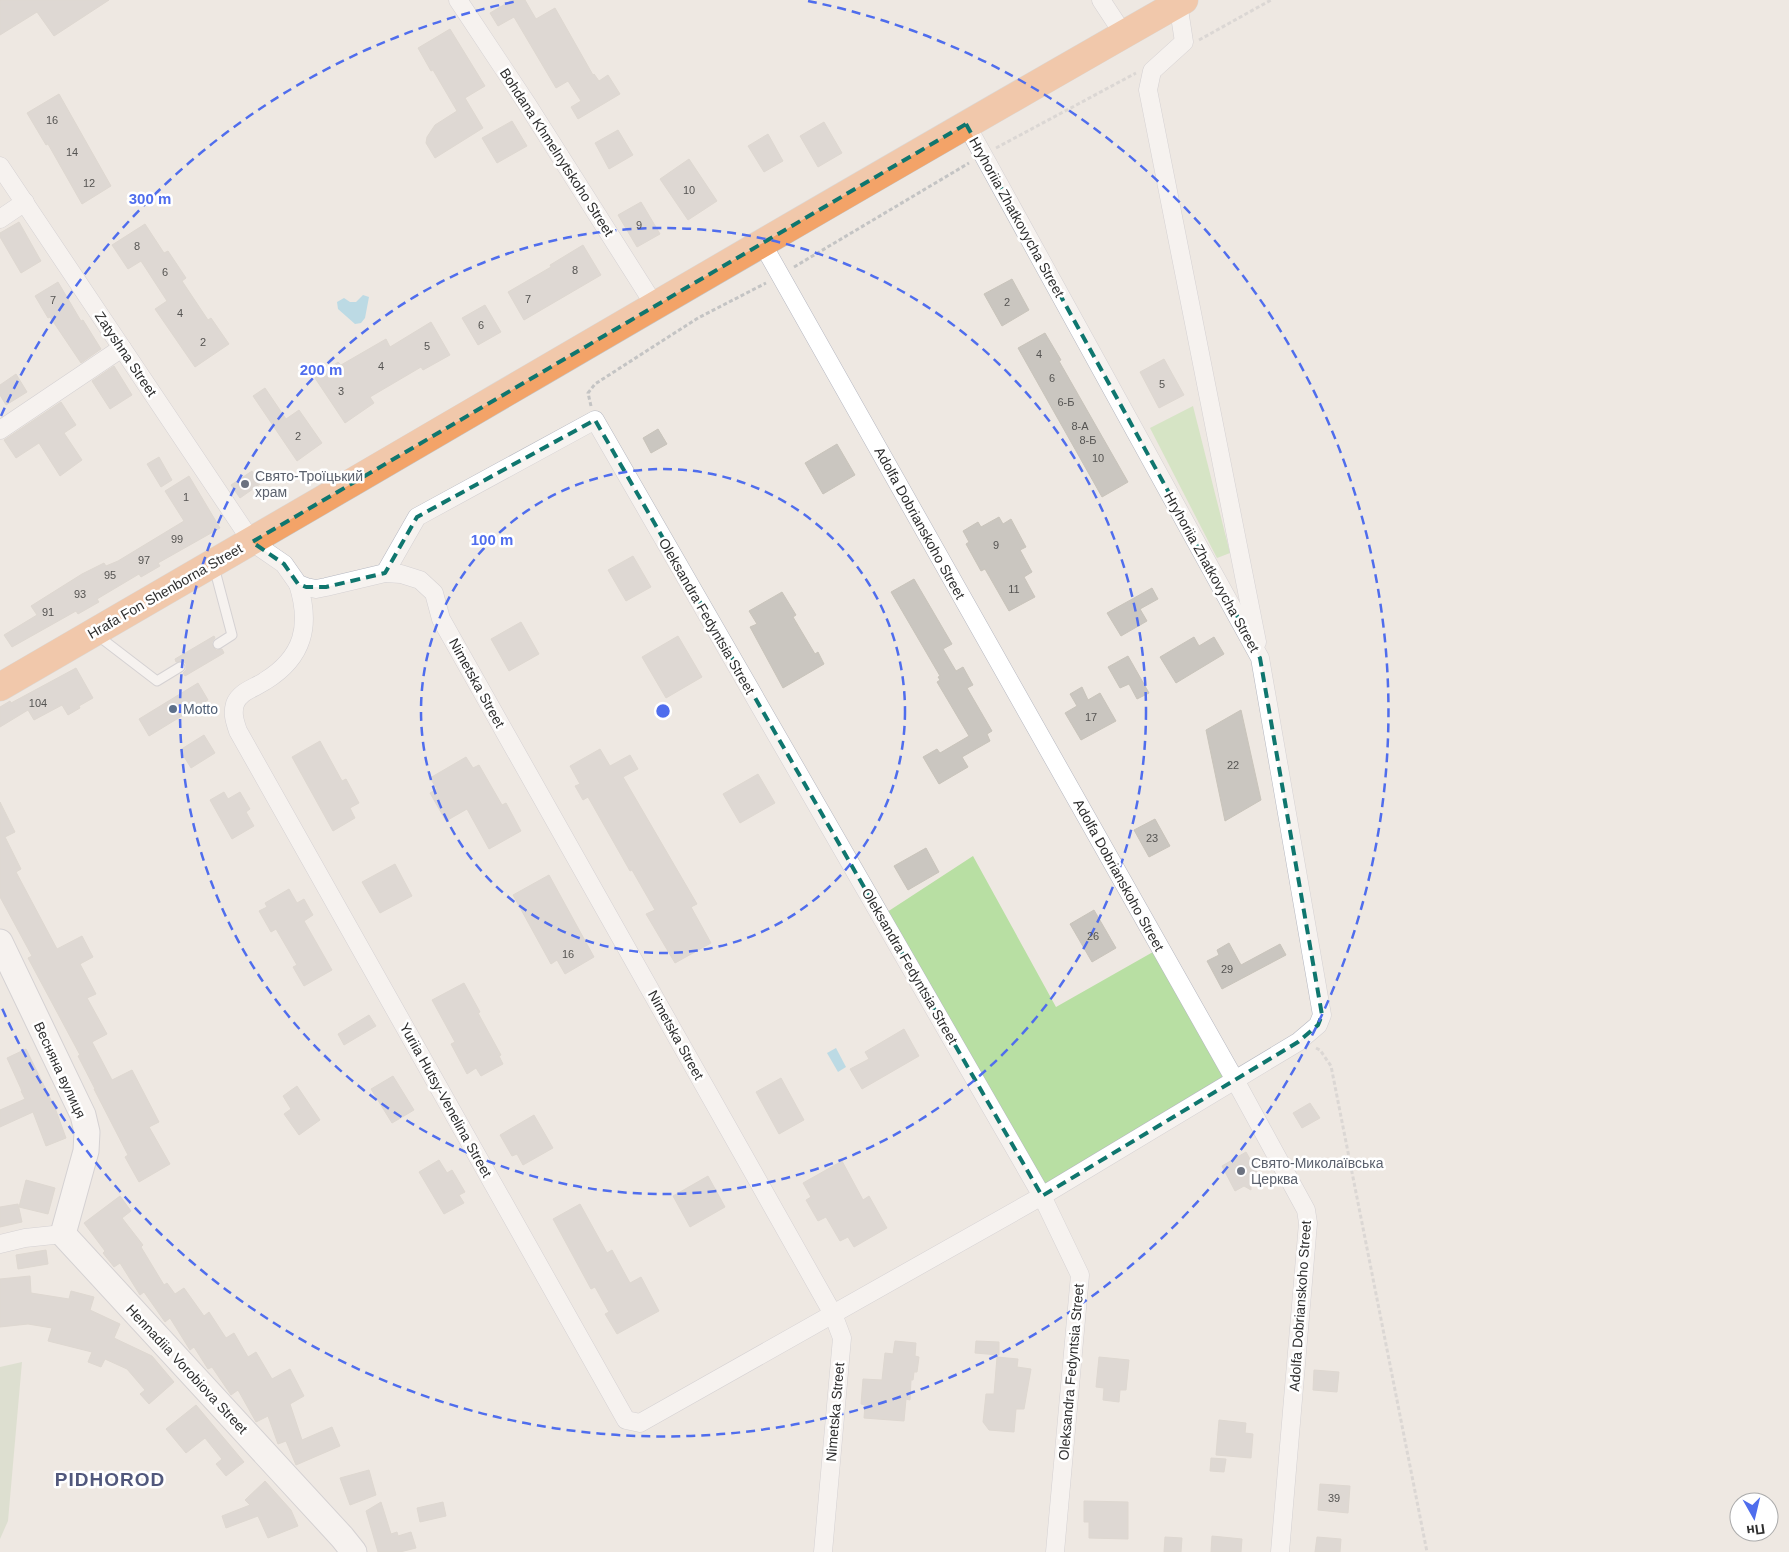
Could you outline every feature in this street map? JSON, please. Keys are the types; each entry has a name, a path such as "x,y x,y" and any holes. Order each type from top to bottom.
{"highway":[{"path":"252,542 966,124 1181,2"},
{"name":"Hrafa Fon Shenborna Street","path":"0,687 252,542"}],"street":[{"name":"Bohdana Khmelnytskoho Street","path":"458,0 527,104 655,306"},
{"path":"1101,0 1124,35"},
{"path":"1181,2 1184,42 1152,71 1148,90 1260,658"},
{"name":"Hryhoriia Zhatkovycha Street","path":"966,124 1260,658 1322,1015 1318,1025 1298,1042 1042,1196"},
{"name":"Zatyshna Street","path":"0,166 252,542"},
{"path":"0,219 24,202"},
{"name":"Adolfa Dobrianskoho Street","path":"762,243 1235,1080 1306,1210 1308,1223 1280,1552"},
{"path":"0,430 122,348"},
{"path":"298,584 316,589 385,573 417,517 595,420"},
{"name":"Oleksandra Fedyntsia Street","path":"595,420 1042,1196 1080,1274 1055,1552"},
{"name":"Hrafa Fon Shenborna Street","path":"252,542 284,564 298,584"},
{"name":"Nimetska Street","path":"385,573 401,574 420,580 434,593 441,619 833,1314 842,1338 822,1552"},
{"name":"Yuriia Hutsy-Venelina Street","path":"298,584 304,602 305,626 296,651 278,672 244,692 236,704 234,718 238,731 626,1420 640,1423 1042,1196"},
{"name":"Весняна вулиця","path":"0,942 83,1115 86,1132 86,1151 63,1234"},
{"path":"0,1244 26,1238 63,1234"},
{"name":"Hennadiia Vorobiova Street","path":"63,1234 354,1552"}],"lane":[{"path":"213,564 232,635 218,644"},
{"path":"93,632 158,681 180,667"}],"path":[{"path":"1184,42 1193,43 1271,0"},
{"path":"595,420 588,393 595,384 698,318 780,275"},
{"path":"1298,1042 1309,1044 1320,1050 1331,1066 1426,1552"}],"highlighted area":[{"path":"966,124 1260,658 1322,1015 1318,1025 1298,1042 1042,1196 595,420 417,517 385,573 326,587 306,587 298,584 284,564 252,542"}],"green space":[{"path":"1193,406 1230,553 1217,558 1150,428"},
{"path":"973,856 1056,1007 1160,948 1235,1080 1042,1196 881,916"},
{"path":"22,1362 8,1521 0,1539 0,1367"}],"water":[{"path":"363,295 369,297 365,318 361,323 355,324 338,309 337,302 344,298 350,302 356,302"},
{"path":"836,1048 846,1067 838,1072 827,1053"}],"building":[{"path":"0,0 109,0 54,36 37,12 0,35"},
{"path":"512,0 525,0 536,19 555,8 593,75 599,81 608,75 620,94 578,119 571,107 581,101 568,81 556,88 514,17 498,26 490,13"},
{"path":"450,29 485,86 465,98 483,128 435,158 426,143 427,137 435,125 457,111 418,48"},
{"path":"59,94 111,186 82,204 48,144 46,145 27,113"},
{"path":"512,121 527,146 497,163 482,138"},
{"path":"824,122 842,153 818,167 800,136"},
{"path":"618,130 633,155 609,169 595,143"},
{"path":"768,134 783,161 764,172 748,146"},
{"path":"689,159 717,201 688,220 660,179"},
{"path":"641,202 660,234 637,247 618,215"},
{"path":"19,222 41,261 21,273 0,237 0,233"},
{"path":"145,224 164,253 168,251 186,278 182,281 208,320 211,318 229,344 195,367 155,309 167,301 141,261 128,269 112,245"},
{"path":"583,245 601,275 524,320 508,292 551,267 550,265"},
{"path":"1012,279 1029,310 1002,326 984,294"},
{"path":"58,282 81,321 83,320 101,349 81,363 50,317 48,318 35,296"},
{"path":"485,305 501,332 478,345 462,318"},
{"path":"431,322 450,355 423,370 421,367 370,397 374,403 345,423 315,378 338,362 341,365 386,339 390,347"},
{"path":"1045,333 1128,482 1102,497 1018,348"},
{"path":"1164,359 1184,395 1159,408 1140,372"},
{"path":"114,366 132,395 110,409 92,381"},
{"path":"16,374 27,392 6,405 0,395 0,385"},
{"path":"265,388 286,419 299,410 322,443 297,461 253,396"},
{"path":"61,402 76,425 64,433 82,460 60,476 39,443 16,458 4,440"},
{"path":"658,429 667,444 651,453 643,438"},
{"path":"837,444 855,475 823,494 805,463"},
{"path":"159,457 172,480 161,487 147,464"},
{"name":"Свято-Троїцький храм","path":"252,471 260,484 240,498 231,485"},
{"path":"189,476 220,528 158,563 160,566 141,577 139,574 97,599 99,602 78,614 76,611 12,647 4,635 37,615 31,606 82,574 104,563 106,566 118,561 184,521 165,491"},
{"path":"999,517 1003,524 1011,519 1026,547 1020,550 1032,572 1024,577 1035,597 1009,611 985,569 981,571 966,544 969,542 963,531 978,522 981,527"},
{"path":"633,556 651,587 626,601 608,570"},
{"path":"914,579 952,644 943,649 956,671 963,667 973,685 967,688 992,731 987,734 990,741 962,757 968,767 939,784 923,757 937,749 940,753 969,736 937,682 940,680 938,677 940,676 891,592"},
{"path":"1152,588 1158,599 1140,609 1147,621 1121,636 1107,613"},
{"path":"782,592 796,615 793,617 815,654 818,652 824,664 783,688 750,627 757,624 749,611"},
{"path":"521,622 539,654 509,671 491,639"},
{"path":"214,636 213,647 216,650 222,649 224,653 185,676 183,673 186,670 186,664 183,661 176,662 175,659"},
{"path":"678,636 702,677 666,698 642,657"},
{"path":"1194,637 1199,646 1214,637 1224,654 1176,683 1160,657"},
{"path":"1128,656 1149,693 1137,699 1129,684 1120,688 1108,667"},
{"path":"76,668 93,698 68,715 62,705 34,720 28,710 0,727 0,707"},
{"name":"Motto","path":"198,683 208,700 149,736 139,719"},
{"path":"1082,687 1088,700 1100,693 1116,721 1081,740 1065,713 1077,706 1070,694"},
{"path":"1241,710 1261,800 1225,821 1206,730"},
{"path":"204,735 215,753 191,768 180,750"},
{"path":"320,741 342,781 346,779 359,803 350,808 355,818 333,831 292,757"},
{"path":"600,749 610,766 630,755 638,769 623,777 697,904 691,907 711,943 675,963 646,914 655,910 632,870 630,871 588,797 583,800 575,786 580,784 570,766"},
{"path":"466,757 473,768 479,765 502,805 506,803 521,831 489,849 467,809 446,821 430,793 437,789 430,778"},
{"path":"758,774 775,803 740,823 723,794"},
{"path":"224,792 228,799 240,792 250,809 246,812 254,826 232,839 210,800"},
{"path":"0,802 15,832 5,837 21,869 16,872 57,949 82,936 93,957 80,964 96,994 87,998 107,1034 92,1042 112,1080 132,1070 159,1122 149,1127 170,1164 139,1182 125,1157 128,1155 78,1056 80,1055 28,958 32,956 0,897"},
{"path":"1155,819 1170,846 1149,857 1134,830"},
{"path":"926,848 939,872 908,890 894,866"},
{"path":"395,864 412,896 380,913 362,882"},
{"path":"549,875 594,957 565,974 557,960 551,964 513,895"},
{"path":"289,889 297,903 304,899 313,915 304,921 332,970 304,986 293,967 297,965 276,929 271,932 259,911 267,907 265,903"},
{"path":"1094,910 1116,948 1092,962 1070,924"},
{"path":"1229,943 1241,965 1280,944 1286,955 1222,989 1207,961 1219,955 1217,950"},
{"path":"464,983 501,1055 499,1056 503,1064 481,1076 476,1068 467,1074 451,1044 455,1042 432,1000"},
{"path":"369,1015 376,1026 344,1045 338,1034"},
{"path":"904,1029 919,1056 862,1089 850,1069 869,1059 865,1052"},
{"path":"26,1049 55,1108 66,1138 46,1146 33,1112 0,1127 0,1110 25,1099 7,1058"},
{"path":"393,1076 414,1110 392,1123 371,1089"},
{"path":"781,1078 804,1120 779,1134 756,1092"},
{"path":"297,1086 320,1120 299,1135 284,1114 291,1109 283,1096"},
{"path":"1310,1103 1320,1118 1302,1128 1293,1113"},
{"path":"534,1115 553,1148 523,1165 517,1154 512,1156 500,1135"},
{"name":"Свято-Миколаївська Церква","path":"1246,1152 1260,1177 1251,1182 1251,1190 1244,1186 1235,1191 1222,1166"},
{"path":"439,1160 447,1173 452,1170 465,1192 459,1195 464,1203 444,1214 419,1172"},
{"path":"842,1161 863,1200 869,1196 887,1228 854,1247 848,1237 840,1241 826,1217 818,1221 806,1200 811,1197 803,1183"},
{"path":"708,1176 725,1207 690,1227 673,1196"},
{"path":"26,1180 55,1188 48,1214 19,1207"},
{"path":"120,1196 131,1211 122,1218 143,1245 141,1247 164,1285 167,1283 175,1294 184,1288 204,1316 209,1312 226,1338 234,1333 248,1357 256,1352 272,1379 290,1369 304,1396 290,1404 302,1440 332,1427 340,1446 296,1465 286,1441 278,1444 268,1416 256,1422 238,1390 231,1395 212,1367 208,1369 194,1347 190,1350 170,1318 165,1322 144,1292 140,1295 120,1263 114,1267 103,1253 105,1251 84,1223"},
{"path":"18,1204 22,1222 0,1227 0,1207"},
{"path":"580,1204 607,1253 612,1250 630,1283 641,1277 659,1311 617,1334 605,1314 609,1312 595,1287 591,1289 553,1219"},
{"path":"46,1250 48,1264 18,1269 16,1255"},
{"path":"30,1276 31,1293 69,1299 71,1291 94,1297 90,1310 120,1324 114,1338 152,1356 174,1382 149,1404 140,1394 145,1390 127,1369 105,1359 101,1367 88,1362 92,1352 48,1341 52,1328 28,1324 0,1327 0,1279"},
{"path":"895,1341 916,1343 915,1356 919,1357 917,1372 914,1372 913,1380 911,1380 910,1400 906,1399 904,1421 864,1418 865,1405 861,1404 863,1379 882,1380 885,1353 893,1354"},
{"path":"976,1341 999,1342 999,1355 975,1353"},
{"path":"997,1357 1018,1359 1017,1367 1031,1369 1024,1409 1016,1409 1014,1432 989,1430 983,1422 986,1394 994,1394"},
{"path":"1099,1357 1129,1360 1126,1390 1120,1390 1119,1402 1103,1400 1104,1388 1096,1387"},
{"path":"1314,1370 1339,1372 1337,1392 1313,1390"},
{"path":"196,1405 244,1462 226,1476 216,1464 222,1459 205,1438 186,1453 166,1429"},
{"path":"1219,1420 1246,1423 1245,1433 1253,1434 1251,1458 1216,1455"},
{"path":"1211,1458 1226,1459 1224,1472 1210,1471"},
{"path":"369,1470 376,1495 350,1505 340,1478"},
{"path":"265,1481 291,1510 298,1526 268,1538 258,1516 226,1528 222,1516 250,1505 245,1500"},
{"path":"1320,1484 1350,1486 1348,1513 1318,1510"},
{"path":"1084,1501 1128,1502 1128,1539 1089,1538 1089,1522 1084,1522"},
{"path":"381,1502 391,1534 397,1532 398,1536 411,1532 416,1548 400,1552 378,1552 366,1511"},
{"path":"443,1502 446,1516 420,1522 417,1508"},
{"path":"1212,1536 1242,1539 1241,1552 1211,1552"},
{"path":"1165,1537 1182,1538 1181,1552 1164,1552"},
{"path":"1317,1537 1341,1539 1340,1552 1315,1552"}],"place":[{"name":"Свято-Троїцький храм","path":"245,484"},
{"name":"Motto","path":"173,709"},
{"name":"Свято-Миколаївська Церква","path":"1241,1171"}],"district":[{"name":"PIDHOROD","path":"110,1479"}]}
